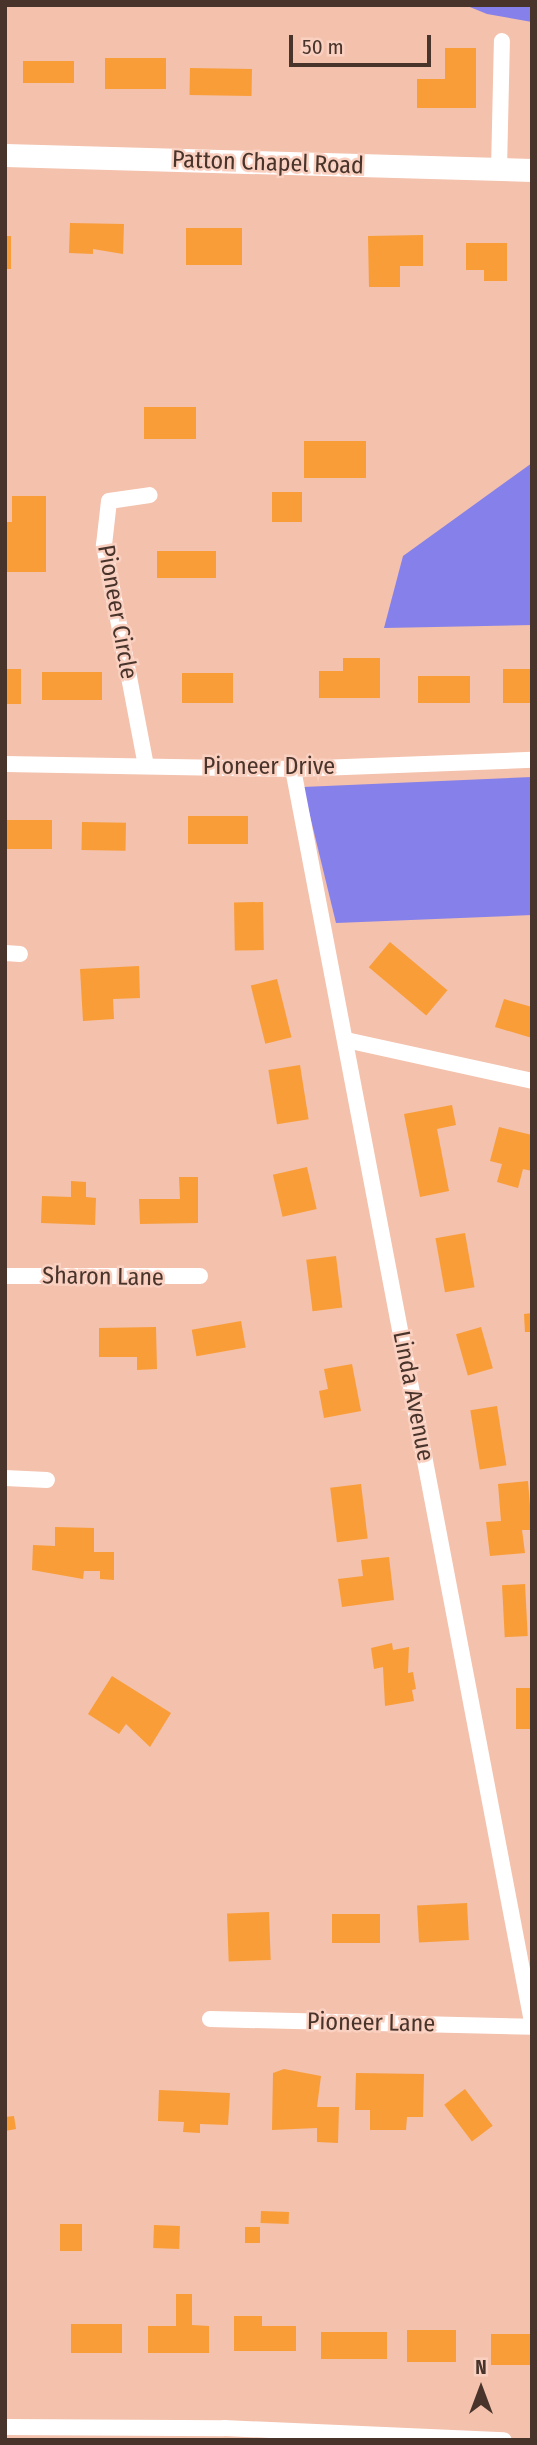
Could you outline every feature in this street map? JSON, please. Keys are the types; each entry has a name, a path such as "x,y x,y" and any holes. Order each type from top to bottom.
{"street":[{"path":"499,170 502,41"},
{"name":"Patton Chapel Road","path":"5,155 532,170"},
{"name":"Pioneer Circle","path":"146,766 104,545 108,501 150,495"},
{"name":"Pioneer Drive","path":"5,764 293,769 532,760"},
{"name":"Linda Avenue","path":"293,769 532,2025"},
{"path":"346,1040 532,1081"},
{"name":"Sharon Lane","path":"5,1276 200,1276"},
{"path":"5,1478 47,1479"},
{"name":"Pioneer Lane","path":"211,2019 532,2025"},
{"path":"5,2427 224,2428 504,2440"}],"shaded area":[{"path":"465,5 532,5 532,22 487,14"},
{"path":"532,463 532,625 384,628 403,556"},
{"path":"532,777 532,915 336,923 303,787"}],"building":[{"path":"445,48 476,48 476,108 417,108 417,79 445,79"},
{"path":"105,58 166,58 166,89 105,89"},
{"path":"23,61 74,61 74,83 23,83"},
{"path":"190,68 252,69 252,96 190,95"},
{"path":"70,223 124,224 123,254 93,249 93,254 69,253"},
{"path":"186,228 242,228 242,265 186,265"},
{"path":"423,235 423,266 400,266 400,287 369,287 368,236"},
{"path":"5,236 11,236 11,269 5,269"},
{"path":"466,243 507,243 507,281 484,281 484,270 466,270"},
{"path":"144,407 196,407 196,439 144,439"},
{"path":"304,441 366,441 366,478 304,478"},
{"path":"272,492 302,492 302,522 272,522"},
{"path":"12,496 46,496 46,572 7,572 5,522 12,522"},
{"path":"157,551 216,551 216,578 157,578"},
{"path":"343,658 380,658 380,698 319,698 319,671 343,671"},
{"path":"5,669 21,669 21,704 5,704"},
{"path":"503,669 530,669 530,703 503,703"},
{"path":"42,672 102,672 102,700 42,700"},
{"path":"182,673 233,673 233,703 182,703"},
{"path":"418,676 470,676 470,703 418,703"},
{"path":"188,816 248,816 248,844 188,844"},
{"path":"5,820 52,820 52,849 5,849"},
{"path":"82,822 126,823 126,851 82,850"},
{"path":"263,902 264,950 235,950 234,903"},
{"path":"390,942 447,990 426,1015 369,967"},
{"path":"139,966 140,998 113,999 114,1019 83,1021 80,969"},
{"path":"277,979 292,1037 265,1044 251,986"},
{"path":"504,999 532,1007 532,1038 495,1027"},
{"path":"300,1065 309,1119 277,1124 268,1070"},
{"path":"452,1105 456,1125 437,1129 449,1191 420,1197 404,1114"},
{"path":"499,1127 532,1135 532,1171 523,1169 518,1188 497,1182 502,1164 490,1161"},
{"path":"307,1167 317,1209 283,1217 273,1175"},
{"path":"179,1177 198,1177 198,1223 140,1224 139,1199 180,1199"},
{"path":"71,1181 86,1182 86,1197 96,1198 95,1225 41,1223 42,1196 71,1197"},
{"path":"465,1233 475,1287 445,1292 435,1238"},
{"path":"336,1256 342,1308 313,1311 306,1260"},
{"path":"532,1313 532,1332 525,1332 524,1314"},
{"path":"241,1321 246,1348 196,1356 192,1330"},
{"path":"156,1327 157,1369 137,1370 137,1357 99,1357 99,1328"},
{"path":"481,1327 493,1368 468,1376 456,1334"},
{"path":"352,1364 361,1411 324,1418 319,1391 328,1389 324,1369"},
{"path":"497,1406 506,1465 480,1469 470,1410"},
{"path":"528,1481 532,1530 522,1530 525,1553 490,1556 486,1522 501,1521 498,1484"},
{"path":"361,1484 368,1539 337,1542 330,1488"},
{"path":"55,1527 94,1528 94,1552 114,1552 114,1580 100,1579 100,1571 84,1571 83,1579 32,1570 33,1545 55,1546"},
{"path":"389,1557 394,1600 342,1607 338,1579 363,1576 361,1560"},
{"path":"525,1584 528,1636 505,1637 502,1585"},
{"path":"392,1643 393,1650 409,1647 408,1673 413,1672 416,1689 412,1690 414,1701 385,1706 383,1667 374,1669 371,1648"},
{"path":"112,1676 171,1713 150,1747 126,1724 119,1734 88,1714"},
{"path":"516,1688 532,1688 532,1729 516,1729"},
{"path":"467,1903 469,1940 419,1943 417,1906"},
{"path":"269,1912 271,1960 229,1961 227,1913"},
{"path":"332,1914 380,1914 380,1943 332,1943"},
{"path":"284,2069 321,2076 317,2107 339,2107 338,2143 317,2142 317,2128 272,2130 273,2073"},
{"path":"356,2073 424,2074 423,2117 407,2117 406,2130 370,2130 370,2110 355,2110"},
{"path":"465,2089 493,2126 472,2141 444,2105"},
{"path":"159,2090 230,2093 228,2125 200,2124 200,2133 183,2132 184,2122 158,2121"},
{"path":"14,2116 16,2129 5,2131 5,2117"},
{"path":"261,2211 289,2212 289,2224 261,2223"},
{"path":"60,2224 82,2224 82,2251 60,2251"},
{"path":"154,2225 180,2226 179,2249 153,2248"},
{"path":"245,2227 260,2227 260,2243 245,2243"},
{"path":"176,2294 192,2294 192,2325 209,2326 209,2353 148,2353 148,2326 176,2326"},
{"path":"234,2316 262,2316 262,2326 296,2326 296,2351 234,2351"},
{"path":"71,2324 122,2324 122,2353 71,2353"},
{"path":"407,2330 456,2330 456,2362 407,2362"},
{"path":"321,2332 387,2332 387,2359 321,2359"},
{"path":"491,2334 532,2334 532,2365 491,2365"}]}
